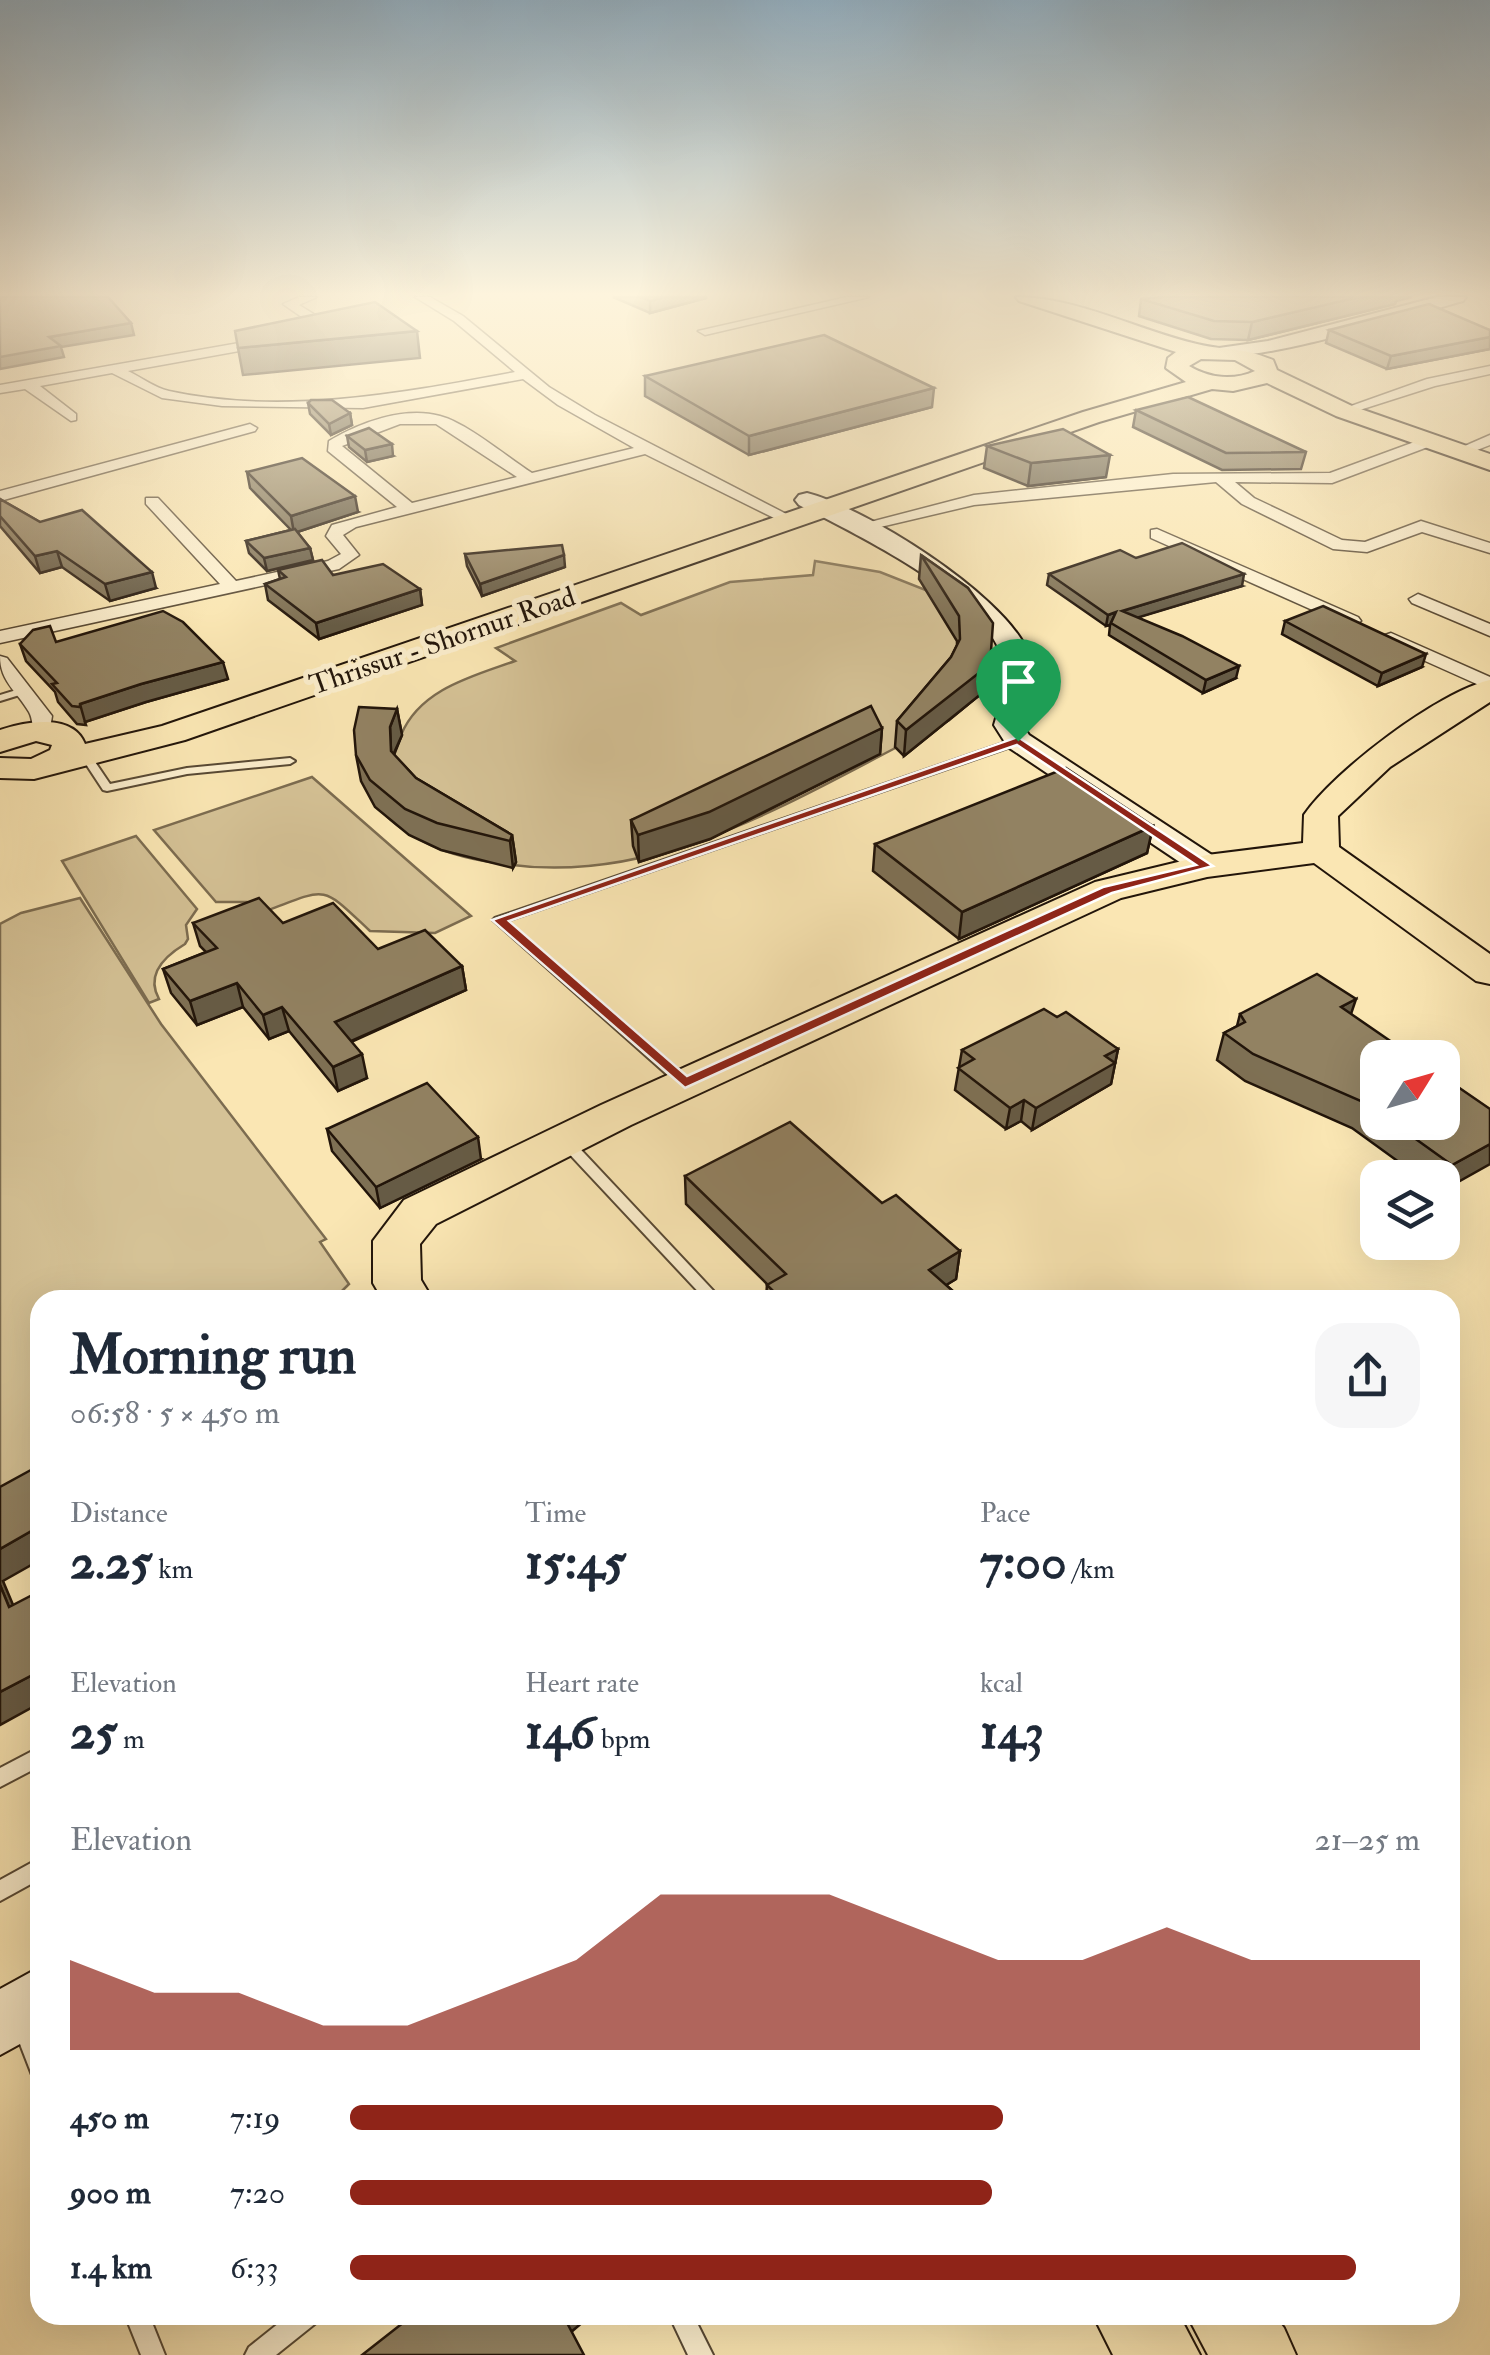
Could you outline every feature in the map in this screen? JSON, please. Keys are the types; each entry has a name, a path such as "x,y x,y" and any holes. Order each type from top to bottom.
{"main road":[{"path":"1080,417 1098,407"},
{"path":"1080,417 1123,407"},
{"path":"1330,407 1344,410"},
{"path":"1338,407 1490,462"},
{"name":"Thrissur - Shornur Road","path":"1,763 32,770 62,746 172,733 798,510 1080,417"},
{"path":"798,510 860,527 962,591 996,622 1013,650 1018,680 1008,726 1018,741 1206,866"},
{"path":"1322,851 1320,814 1343,787 1490,686"},
{"path":"402,1290 397,1283 396,1241 420,1212 685,1083 1108,890 1206,866 1322,851 1490,971"},
{"path":"1139,2325 1162,2355"},
{"path":"1233,2325 1256,2355"}],"street":[{"path":"59,407 72,417"},
{"path":"577,407 648,449 798,510"},
{"path":"1344,410 1354,407"},
{"path":"408,508 336,452 334,444 357,433 428,417 440,420 530,479"},
{"path":"0,496 250,428"},
{"path":"1459,452 1490,440"},
{"path":"860,527 974,500 1173,478 1332,478 1428,442"},
{"path":"0,637 346,561 350,555 334,536 338,529 350,524 648,449"},
{"path":"1220,478 1248,500 1339,545 1367,547 1420,526 1446,531 1490,548"},
{"path":"152,501 232,587"},
{"path":"1157,534 1490,686"},
{"path":"1418,599 1490,631"},
{"path":"0,662 62,746"}],"lane":[{"path":"0,698 23,691"},
{"path":"685,1083 499,920 1018,741"},
{"path":"62,746 107,788 187,771 290,761"},
{"path":"564,1141 706,1290"},
{"path":"0,1778 30,1762"},
{"path":"0,1891 30,1874"},
{"path":"19,2012 30,2041"},
{"path":"142,2325 153,2355"},
{"path":"257,2355 295,2325"},
{"path":"686,2325 701,2355"}],"shaded area":[{"path":"815,561 880,572 951,600 990,648 984,683 975,698 948,721 789,803 679,847 622,861 565,868 505,864 458,855 403,830 381,811 366,787 358,757 401,735 410,719 434,695 515,661 496,648 621,603 641,615 730,582 813,575"},
{"path":"312,777 471,916 435,933 370,931 342,905 323,895 266,911 247,902 216,902 154,830"},
{"path":"136,836 197,909 186,925 185,944 159,967 154,982 159,999 149,1003 62,861"},
{"path":"80,898 161,1024 326,1239 320,1242 349,1284 343,1290 30,1290 30,1496 0,1511 0,924 21,913"}],"building":[{"path":"312,407 342,407 350,413 329,424"},
{"path":"699,407 861,407 749,436"},
{"path":"1209,407 1306,452 1226,453 1136,410"},
{"path":"369,428 392,444 365,450 347,436"},
{"path":"1063,429 1110,455 1031,463 987,446"},
{"path":"302,458 355,496 291,516 247,472"},
{"path":"0,499 40,522 82,510 152,572 105,584 57,551 35,556 0,516"},
{"path":"295,529 310,548 264,558 246,541"},
{"path":"1182,543 1244,574 1122,611 1239,666 1206,680 1111,623 1116,612 1108,615 1049,574 1120,550 1136,558"},
{"path":"562,545 564,555 480,584 465,554"},
{"path":"921,555 968,588 993,623 991,651 984,669 906,730 897,721 951,657 960,639 959,616"},
{"path":"322,560 333,575 383,564 420,589 316,623 265,584 286,577 278,570"},
{"path":"1323,606 1426,654 1382,673 1285,621"},
{"path":"163,611 183,622 223,662 141,684 80,707 72,706 52,684 57,683 20,644 33,630 50,626 56,642"},
{"path":"871,706 882,728 709,812 638,835 631,820"},
{"path":"359,707 397,709 390,727 391,751 416,778 512,835 510,841 437,823 405,809 370,780 356,755 354,730"},
{"path":"1066,768 1153,826 962,912 875,844"},
{"path":"259,898 283,923 333,903 378,949 425,930 462,966 335,1022 362,1054 333,1067 282,1007 263,1015 237,983 190,1001 163,969 217,948 193,923"},
{"path":"1317,974 1356,999 1341,1007 1389,1040 1360,1040 1360,1101 1253,1054 1224,1033 1245,1022 1240,1014"},
{"path":"1044,1009 1057,1017 1066,1012 1118,1049 1105,1056 1115,1063 1036,1108 1024,1100 1010,1108 958,1068 974,1059 962,1050"},
{"path":"427,1083 478,1137 376,1187 327,1129"},
{"path":"1460,1088 1490,1109 1490,1144 1460,1161 1445,1160 1417,1140 1460,1140"},
{"path":"790,1122 882,1203 896,1195 960,1251 929,1270 952,1290 772,1290 767,1285 786,1274 685,1176"},
{"path":"30,1470 30,1532 0,1549 0,1487"},
{"path":"0,1585 9,1607 30,1596 30,1676 0,1692"},
{"path":"400,2325 568,2325 584,2355 362,2355"}],"route":[{"path":"1018,741 1206,866 1108,890 685,1083 499,920 758,830 1018,741"}]}
